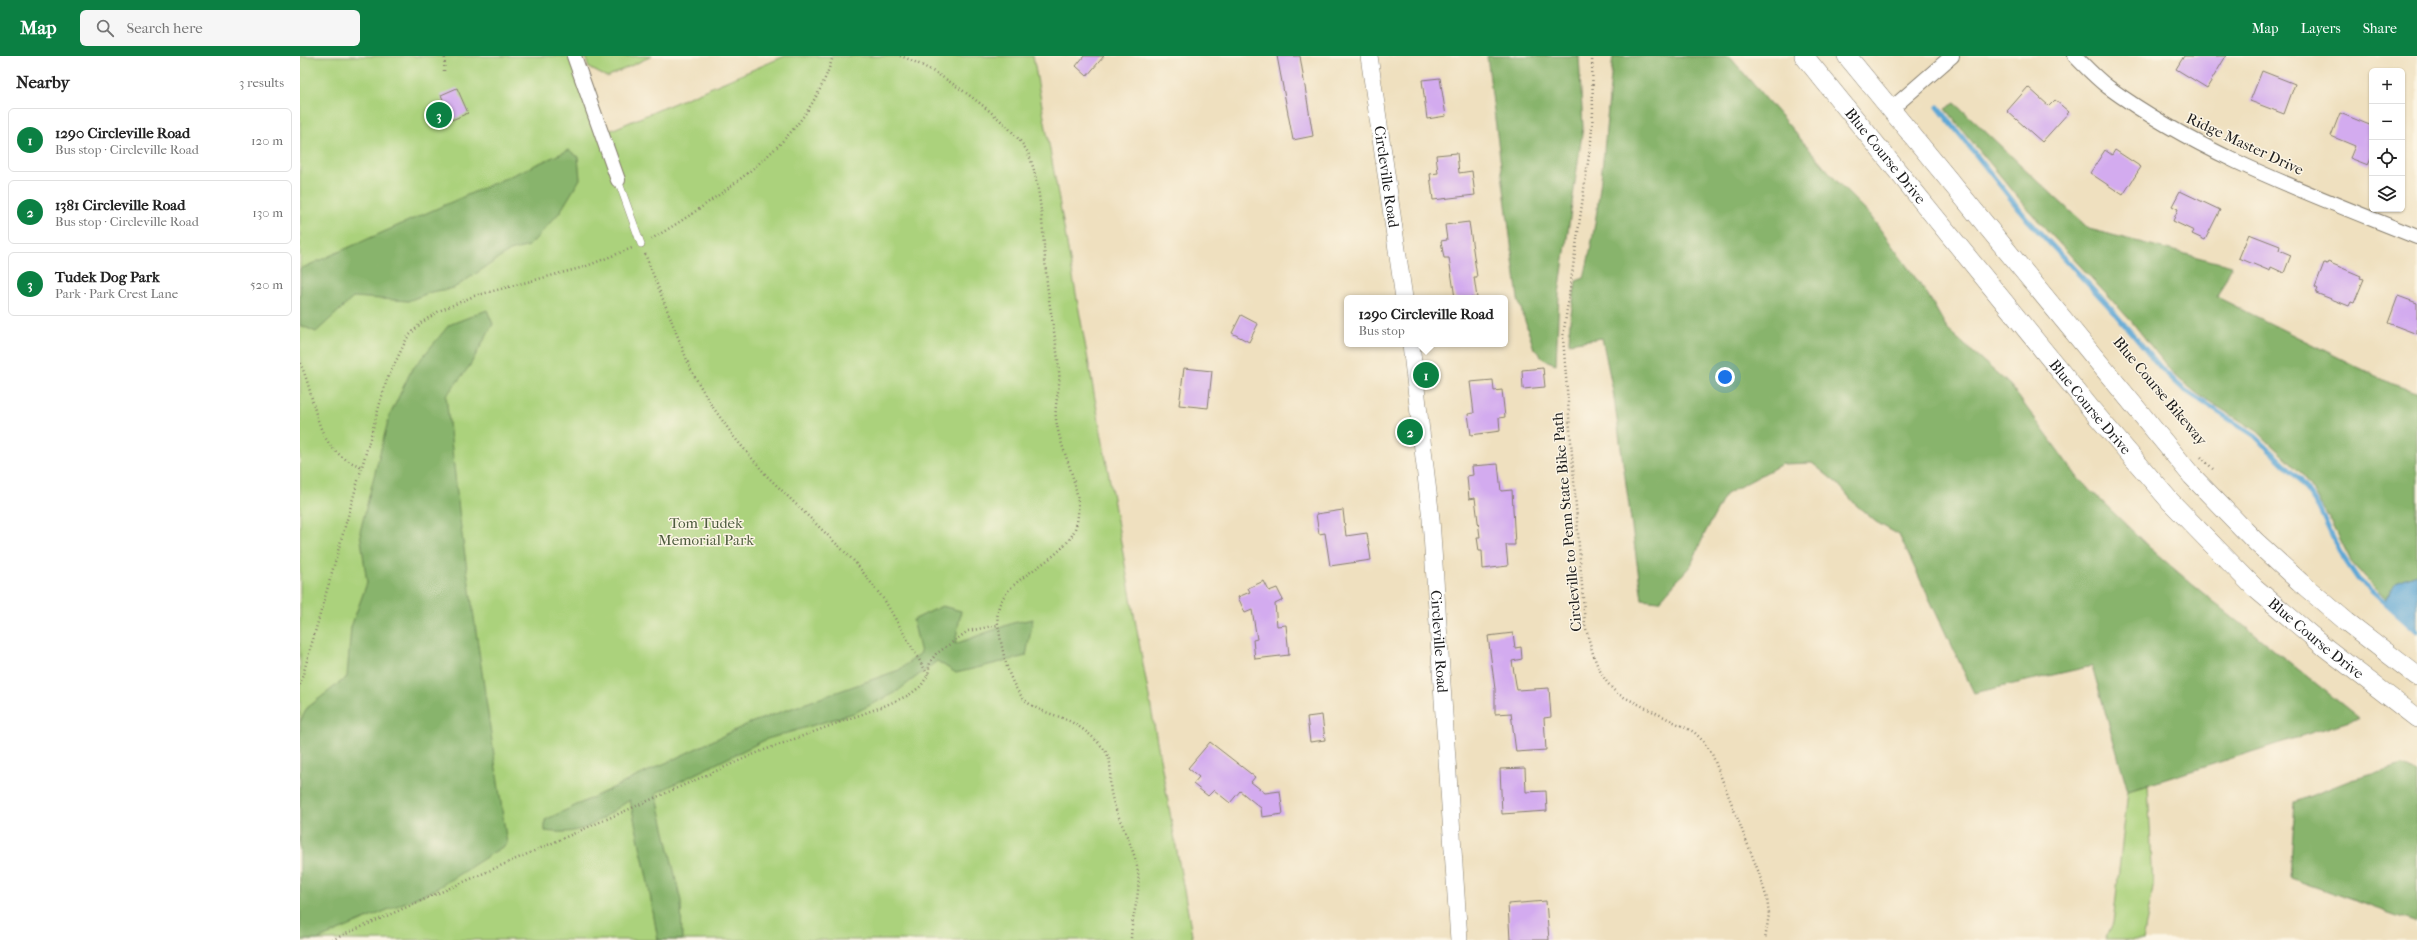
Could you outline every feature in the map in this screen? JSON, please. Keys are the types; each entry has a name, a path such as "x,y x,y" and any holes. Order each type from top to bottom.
{"main road":[{"name":"Blue Course Drive","path":"1804,56 2091,409 2170,501 2255,588 2326,648 2417,718"},
{"path":"1847,56 2192,476 2255,541 2300,582 2347,622 2417,676"}],"street":[{"path":"574,56 618,180"},
{"name":"Circleville Road","path":"1369,56 1404,295"},
{"path":"1890,110 1952,56"},
{"name":"Ridge Master Drive","path":"2075,56 2107,86 2168,126 2221,155 2417,237"},
{"name":"Circleville Road","path":"1411,347 1431,519 1458,940"}],"lane":[{"path":"618,180 641,244"}],"path":[{"path":"444,71 445,56"},
{"path":"300,685 393,364 407,338 421,323 440,310 462,300 572,271 641,244 704,207 779,147 798,126 814,103 826,79 833,56"},
{"path":"900,56 930,70 1013,131 1027,152 1036,181 1051,318 1060,373 1055,403 1056,422 1075,488 1077,516 1076,525 1068,541 1053,555 1016,583 1001,599 997,610 998,625 1010,671 1024,698 1038,708 1081,728 1104,749 1110,760 1112,795 1131,844 1138,873 1139,888 1131,940"},
{"name":"Circleville to Penn State Bike Path","path":"1592,56 1594,112 1563,337 1585,625 1596,665 1608,685 1632,701 1694,732 1703,741 1712,754 1759,872 1767,899 1769,914 1766,940"},
{"path":"641,244 690,370 710,403 734,438 762,470 855,562 885,601 928,675"},
{"path":"300,362 308,382 320,428 326,439 345,460 363,467"},
{"name":"Blue Course Bikeway","path":"2200,455 2216,473"},
{"path":"332,940 759,752 909,695 921,686 928,675 930,662 936,654 968,631 998,625"}],"green space":[{"name":"Tom Tudek Memorial Park","path":"300,56 574,56 602,134 785,56 1033,56 1193,940 300,940"},
{"path":"585,56 652,56 607,77 589,68"},
{"path":"1487,56 1579,56 1583,127 1559,294 1556,364 1545,360 1534,349 1518,299"},
{"path":"1613,56 1729,56 1842,187 1869,214 1928,295 1948,330 2010,385 2078,478 2150,548 2193,585 2359,718 2128,791 2092,666 1974,693 1899,535 1876,522 1856,505 1838,484 1812,463 1782,464 1726,494 1705,533 1691,565 1659,601 1642,599 1613,391 1602,338 1569,343 1570,321 1576,281 1584,278 1595,223"},
{"path":"1955,103 2089,229 2232,266 2217,297 2392,384 2417,392 2417,574 2396,582 2385,599 2351,561 2331,521 2301,473 2257,431 2199,395 2174,375 2132,322 2032,214 1945,109"},
{"path":"569,150 578,157 580,179 560,212 529,246 510,251 454,288 431,292 408,301 354,297 316,332 300,325 300,269"},
{"path":"487,310 493,324 469,367 446,396 461,528 507,844 434,890 317,940 300,940 300,722 307,708 347,677 351,627 367,583 360,532 389,417 411,371 449,325"},
{"path":"942,606 961,611 955,644 1013,623 1033,619 1026,656 956,673 937,661 895,693 854,713 767,739 656,793 681,901 682,940 658,940 647,878 630,800 600,820 582,829 559,832 545,831 545,820 750,723 899,670 921,653 913,620"},
{"path":"2403,766 2417,772 2417,923 2290,878 2295,802 2351,780"},
{"path":"2148,785 2153,887 2143,940 2105,940 2113,923 2128,791"}],"water":[{"path":"2417,574 2417,632 2383,603 2396,582"}],"building":[{"path":"1084,56 1104,56 1087,76 1076,66"},
{"path":"1277,56 1300,56 1313,136 1293,140"},
{"path":"2184,56 2226,56 2207,88 2176,69"},
{"path":"2262,71 2295,84 2284,114 2250,101"},
{"path":"1440,78 1446,116 1427,119 1422,80"},
{"path":"2028,87 2049,106 2055,100 2069,112 2042,142 2007,111"},
{"path":"457,88 468,113 452,120 441,95"},
{"path":"2340,113 2369,125 2368,165 2350,158 2355,146 2331,136"},
{"path":"2105,150 2112,155 2115,150 2141,167 2123,195 2090,173"},
{"path":"1457,153 1459,173 1472,171 1475,195 1433,200 1430,174 1438,173 1436,155"},
{"path":"2180,191 2220,210 2205,240 2192,234 2194,231 2173,221 2178,209 2172,206"},
{"path":"1469,222 1477,277 1474,277 1477,295 1455,295 1449,258 1444,258 1441,241 1447,240 1445,225"},
{"path":"2249,234 2280,246 2279,250 2291,255 2284,273 2271,267 2270,271 2239,258"},
{"path":"2328,262 2361,276 2360,278 2364,279 2354,303 2351,302 2349,306 2316,293 2318,289 2315,287 2324,263 2327,264"},
{"path":"2398,296 2417,303 2417,334 2388,323"},
{"path":"1241,315 1258,324 1249,342 1232,333"},
{"path":"1184,368 1212,371 1208,408 1179,405"},
{"path":"1543,368 1545,387 1523,389 1522,370"},
{"path":"1493,380 1494,391 1502,390 1505,417 1499,418 1500,431 1471,435 1468,414 1474,413 1470,382"},
{"path":"1498,464 1501,491 1512,490 1515,545 1506,545 1508,566 1483,569 1482,551 1479,551 1477,537 1480,537 1475,498 1469,499 1467,476 1473,475 1472,466"},
{"path":"1343,510 1346,536 1367,533 1371,560 1330,566 1325,533 1319,534 1316,514"},
{"path":"1264,581 1269,591 1277,588 1283,600 1275,604 1277,626 1286,625 1289,655 1255,659 1253,640 1257,639 1252,610 1245,613 1238,597 1250,592 1248,588"},
{"path":"1513,633 1515,648 1521,647 1522,659 1512,661 1517,690 1549,688 1551,717 1544,718 1546,750 1516,752 1511,713 1495,714 1495,689 1488,636"},
{"path":"1322,715 1325,740 1310,742 1307,717"},
{"path":"1210,742 1255,777 1251,782 1265,793 1280,791 1283,814 1262,817 1261,808 1240,791 1230,803 1214,790 1208,796 1193,784 1199,777 1188,768"},
{"path":"1525,768 1526,792 1546,791 1547,811 1502,814 1500,769"},
{"path":"1546,901 1549,940 1510,940 1508,904"}],"waterway":[{"path":"1938,107 2027,219 2106,303 2161,368 2183,389 2255,436 2298,478 2319,508 2339,551 2358,579 2417,632"}],"place":[{"name":"Tudek Dog Park","path":"439,115"},
{"name":"1290 Circleville Road","path":"1426,375"},
{"name":"1381 Circleville Road","path":"1410,432"}]}
